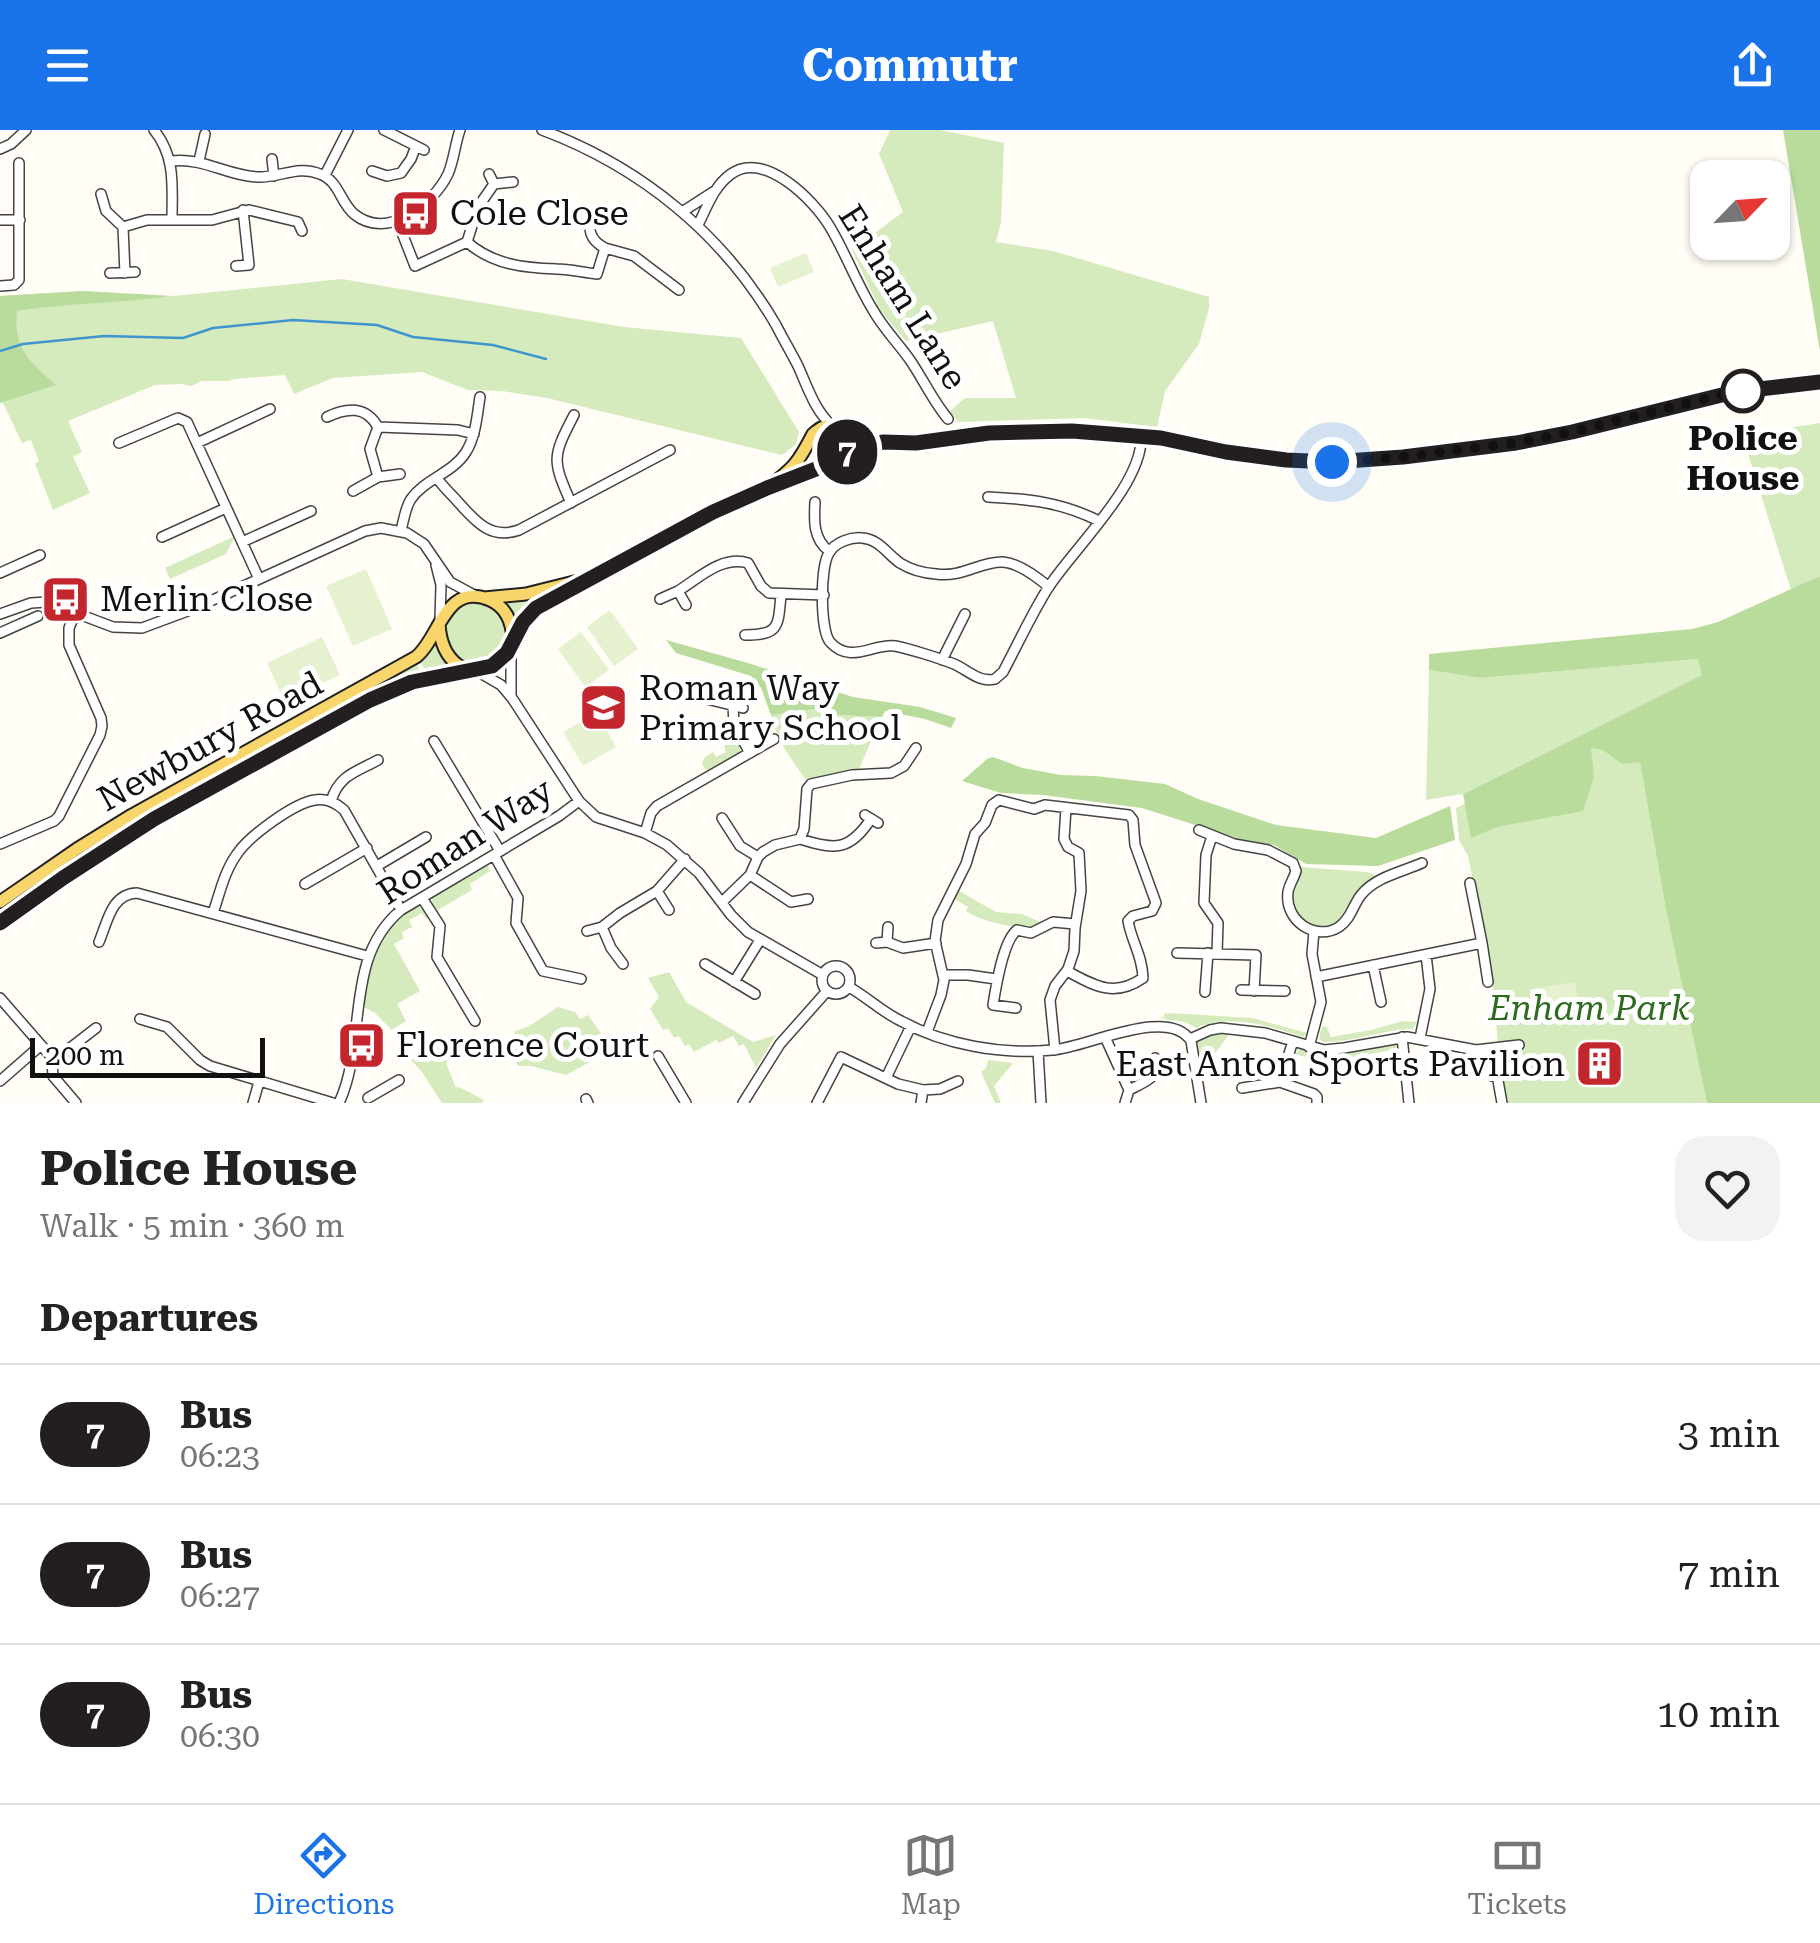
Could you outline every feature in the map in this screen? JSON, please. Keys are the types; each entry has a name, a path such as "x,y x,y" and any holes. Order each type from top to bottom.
{"main road":[{"path":"592,577 542,591 462,599 452,605 440,622 441,642 455,663 472,670 496,664 507,653 530,613 713,512 837,461 860,446 1050,430 1141,436 1286,460 1364,460 1516,443 1734,392 1820,382"},
{"path":"767,488 798,463 812,434 822,428 836,428 884,442"},
{"path":"836,428 846,439 844,454"},
{"path":"808,447 816,460 828,463"},
{"path":"480,597 496,603 505,612 511,624 512,642"},
{"name":"Newbury Road","path":"0,902 132,814 416,657 440,622"},
{"name":"Newbury Road","path":"0,923 127,836 256,762 392,690 472,670"}],"street":[{"path":"0,149 26,130"},
{"path":"154,130 170,160 172,220"},
{"path":"325,175 348,130"},
{"path":"374,185 376,173 401,173 420,148 384,130"},
{"path":"170,160 199,161 258,177 306,170 325,175 356,215 374,222 396,220 419,209 441,186 460,130"},
{"path":"542,130 584,147 652,187 727,255 795,360 813,402 836,428"},
{"path":"199,161 205,134"},
{"path":"272,160 274,176"},
{"path":"0,286 19,282 19,163"},
{"name":"Enham Lane","path":"682,212 744,167 759,167 781,178 809,201 831,228 871,308 948,419"},
{"path":"396,220 415,266 467,242 491,179 513,182"},
{"path":"20,183 34,182"},
{"path":"698,226 714,192"},
{"path":"99,202 123,228 130,272 110,273"},
{"path":"236,266 248,265 243,210"},
{"path":"123,228 147,220 212,220 243,210 302,222"},
{"path":"591,212 588,226 596,242 634,256 666,287 679,290"},
{"path":"0,220 20,220"},
{"path":"467,242 483,254 522,267 559,269 598,279 605,248"},
{"path":"401,530 412,498 463,456 474,434 480,397"},
{"path":"812,434 813,402"},
{"path":"197,443 270,409"},
{"path":"327,417 341,411 364,412 378,427"},
{"path":"571,503 557,471 556,456 574,415"},
{"path":"118,443 181,418 187,422 259,578"},
{"path":"378,427 474,434"},
{"path":"378,427 370,449 378,477"},
{"path":"1049,587 1021,568 1004,562 952,575 919,572 866,538 847,540 830,551 825,566 824,631 840,649 862,652 892,646 993,680 1003,672 1049,587 1133,472 1142,448 1141,436"},
{"path":"437,478 480,524 501,534 519,530 670,450"},
{"path":"353,491 378,477 400,474"},
{"path":"988,498 1040,500 1099,521"},
{"path":"816,502 816,533 819,542 830,551"},
{"path":"162,537 226,508"},
{"path":"242,542 310,510"},
{"path":"0,614 40,601 61,605 113,628 142,628 372,529 401,530 420,540 450,582 480,597"},
{"path":"0,573 40,556"},
{"path":"433,558 441,585 440,622"},
{"path":"660,599 735,560 748,563 766,591 824,595"},
{"path":"678,591 686,605"},
{"path":"745,635 764,635 774,630 782,595"},
{"path":"0,844 59,816 100,734 100,718 69,645 69,628 76,612"},
{"path":"0,633 38,616"},
{"path":"942,660 963,618 974,628"},
{"path":"512,642 512,698"},
{"path":"472,670 501,685 512,698"},
{"path":"698,697 738,706 734,725 750,753"},
{"name":"Roman Way","path":"336,1103 361,1094 353,1057 363,972 382,929 401,910 579,802 512,698"},
{"path":"645,833 656,806 774,740"},
{"path":"434,741 497,853 518,898 516,923 543,971 581,979"},
{"path":"800,839 811,784 891,773 904,766 916,748"},
{"path":"330,801 341,781 378,760"},
{"path":"213,914 226,872 251,837 314,800 330,801 344,810 401,910"},
{"path":"927,1032 941,995 944,974 936,943 939,917 965,868 975,834 985,824 994,803 1001,800 1034,809 1044,805 1128,814 1132,818 1135,845 1156,903 1152,911 1128,920 1140,954 1141,981 1106,989 1067,971"},
{"path":"579,802 603,821 645,833 685,859 731,915 760,940 823,975"},
{"path":"1055,1050 1050,1000 1074,952 1081,891 1079,854 1064,839 1066,808"},
{"path":"722,818 740,846 758,857"},
{"path":"722,902 750,876 758,857 775,846 800,839 842,846 858,837 871,819"},
{"path":"1199,830 1238,845 1264,849 1293,863 1296,871 1288,888 1288,904 1295,920 1314,932 1342,925 1368,887 1422,863"},
{"path":"376,866 426,836"},
{"path":"1206,992 1218,923 1206,908 1204,898 1206,855 1212,836"},
{"path":"305,884 367,848"},
{"path":"587,931 602,927 657,890 685,859"},
{"path":"750,876 791,902 808,900"},
{"path":"1470,883 1488,982"},
{"path":"657,890 668,910"},
{"path":"99,942 116,901 128,894 147,894 368,956"},
{"path":"422,898 440,926 438,957 475,1021"},
{"path":"1016,1008 988,1005 1012,932 1033,932 1053,922 1076,924"},
{"path":"888,926 881,942 903,948 936,943"},
{"path":"602,927 623,964"},
{"path":"1309,1047 1320,1008 1312,954 1314,932"},
{"path":"734,982 760,940"},
{"path":"1316,976 1482,942"},
{"path":"1177,953 1256,955 1254,990"},
{"path":"1420,1038 1430,989 1426,954"},
{"path":"704,964 755,994"},
{"path":"1373,965 1382,1002"},
{"path":"832,967 842,967 850,976 849,987 839,994 827,991 822,984 823,975 832,967"},
{"path":"944,974 996,979"},
{"path":"849,987 911,1026 982,1047 1038,1052 1075,1047 1135,1029 1178,1029 1190,1039 1201,1103"},
{"path":"1242,990 1285,991"},
{"path":"744,1103 780,1044 827,991"},
{"path":"0,998 54,1060"},
{"path":"140,1019 167,1027 210,1066 336,1103"},
{"path":"886,1078 911,1026"},
{"path":"76,1103 53,1076 51,1067 54,1060 96,1028"},
{"path":"1190,1039 1221,1028 1252,1030 1309,1047 1338,1049 1402,1037 1466,1049 1519,1045"},
{"path":"1498,1034 1498,1048"},
{"path":"1105,1037 1129,1090 1125,1103"},
{"path":"1402,1037 1409,1103"},
{"path":"1280,1082 1292,1041"},
{"path":"0,1080 40,1046"},
{"path":"1038,1052 1041,1103"},
{"path":"658,1056 686,1103"},
{"path":"817,1103 840,1057 908,1088 940,1089 958,1081"},
{"path":"1129,1090 1158,1071 1160,1062 1155,1058"},
{"path":"1492,1076 1496,1075 1502,1103"},
{"path":"361,1094 399,1080"},
{"path":"253,1103 259,1082"},
{"path":"1242,1088 1280,1082 1317,1100"},
{"path":"921,1103 922,1090"}],"green space":[{"path":"890,130 940,130 1004,143 1001,222 996,242 1053,251 1209,297 1199,344 1165,391 1157,427 1084,418 959,422 949,412 965,398 1016,398 993,321 906,341 880,310 852,250 903,212 879,154"},
{"path":"1783,130 1820,130 1820,351 1790,160"},
{"path":"806,253 814,272 778,287 770,268"},
{"path":"342,279 624,327 741,338 799,432 796,444 782,455 547,398 468,390 422,372 333,378 294,394 285,375 202,381 191,386 155,385 68,421 82,452 73,457 90,493 53,510 35,464 39,461 31,440 22,443 0,403 0,296 83,291 164,297"},
{"path":"83,291 173,296 17,311 18,335 25,353 56,385 0,403 0,296"},
{"path":"1820,423 1820,576 1791,590 1742,435"},
{"path":"828,432 837,436 841,445 837,454 828,458 819,454 815,445 819,436"},
{"path":"235,536 226,554 170,579 165,568"},
{"path":"366,569 392,629 353,646 326,586"},
{"path":"1820,576 1820,1103 1707,1103 1666,910 1640,762 1622,764 1603,750 1591,748 1594,777 1583,811 1497,827 1471,838 1463,794 1702,675 1698,659 1481,678 1429,670 1429,654 1692,629 1718,622"},
{"path":"546,596 524,612 516,625 500,599"},
{"path":"476,602 498,612 508,634 498,656 476,666 454,656 444,634 454,612"},
{"path":"610,610 638,649 614,666 587,627"},
{"path":"581,632 609,670 585,687 558,649"},
{"path":"322,637 340,675 284,700 267,663"},
{"path":"434,639 440,655 454,669 427,675 419,659"},
{"path":"666,640 853,697 920,707 956,718 951,728 885,711 882,717 836,715 815,709 771,715 761,688 751,676 676,653"},
{"path":"1698,659 1703,675 1463,794 1426,800 1429,670 1481,678"},
{"path":"416,661 422,676 391,684 0,918 0,907 97,841"},
{"path":"815,709 836,715 882,717 858,771 806,780 781,741 771,715"},
{"path":"597,713 616,747 583,766 563,732"},
{"name":"Enham Park","path":"1634,728 1666,910 1707,1103 1504,1103 1491,972 1468,856 1459,840 1456,808"},
{"path":"735,739 741,746 740,752 710,771 705,769 704,758 713,752 716,757 726,752 724,746"},
{"path":"993,757 1061,775 1165,784 1276,825 1376,838 1450,806 1455,840 1378,866 1306,864 1274,845 1239,839 1142,808 1001,793 962,781"},
{"path":"487,865 490,871 470,884 472,890 435,915 432,898"},
{"path":"1301,867 1378,876 1365,886 1343,919 1318,928 1299,919 1290,899"},
{"path":"959,891 996,912 1022,914 1043,923 1034,929 982,919 966,911 968,907 955,899"},
{"path":"419,907 430,917 426,919 422,913 409,920 412,927 402,932 404,938 394,944 420,991 397,1004 406,1021 392,1030 364,1007 368,977 384,934 393,922"},
{"path":"669,972 686,1002 753,1042 776,1035 756,1068 744,1044 739,1046 733,1036 694,1052 679,1036 674,1038 668,1028 663,1030 650,1009 659,997 648,978"},
{"path":"1575,982 1578,1005 1533,1012 1530,989"},
{"path":"558,1007 575,1012 580,1019 588,1015 610,1046 608,1052 566,1075 518,1066 511,1049 515,1031"},
{"path":"1171,1013 1252,1018 1307,1033 1303,1037 1236,1021 1196,1028 1160,1017"},
{"path":"1403,1021 1417,1022 1413,1029 1334,1042 1319,1039 1322,1026 1327,1027 1331,1037"},
{"path":"1214,1031 1230,1033 1213,1056 1197,1055 1197,1040"},
{"path":"1392,1043 1398,1049 1346,1058 1295,1054 1300,1049 1336,1053"},
{"path":"431,1047 450,1049 454,1055 446,1063 456,1088 484,1100 482,1103 442,1103 411,1060"},
{"path":"988,1060 1013,1063 994,1086 1001,1103 995,1103 981,1072"}],"waterway":[{"path":"0,351 23,344 104,336 183,338 213,328 293,320 377,325 413,337 493,345 546,359"}],"bus line":[{"name":"7","path":"0,923 127,836 237,772 402,685 489,668 507,653 523,622 536,608 713,512 834,462 860,446 989,433 1072,431 1161,438 1226,452 1332,462 1516,443 1734,392 1820,382"}],"place":[{"name":"Cole Close","path":"415,213"},
{"name":"Police House","path":"1743,391"},
{"name":"Merlin Close","path":"65,599"},
{"name":"Roman Way Primary School","path":"604,708"},
{"name":"Florence Court","path":"361,1045"},
{"name":"East Anton Sports Pavilion","path":"1600,1064"}],"route":[{"path":"1332,462 1516,443 1743,391"}]}
